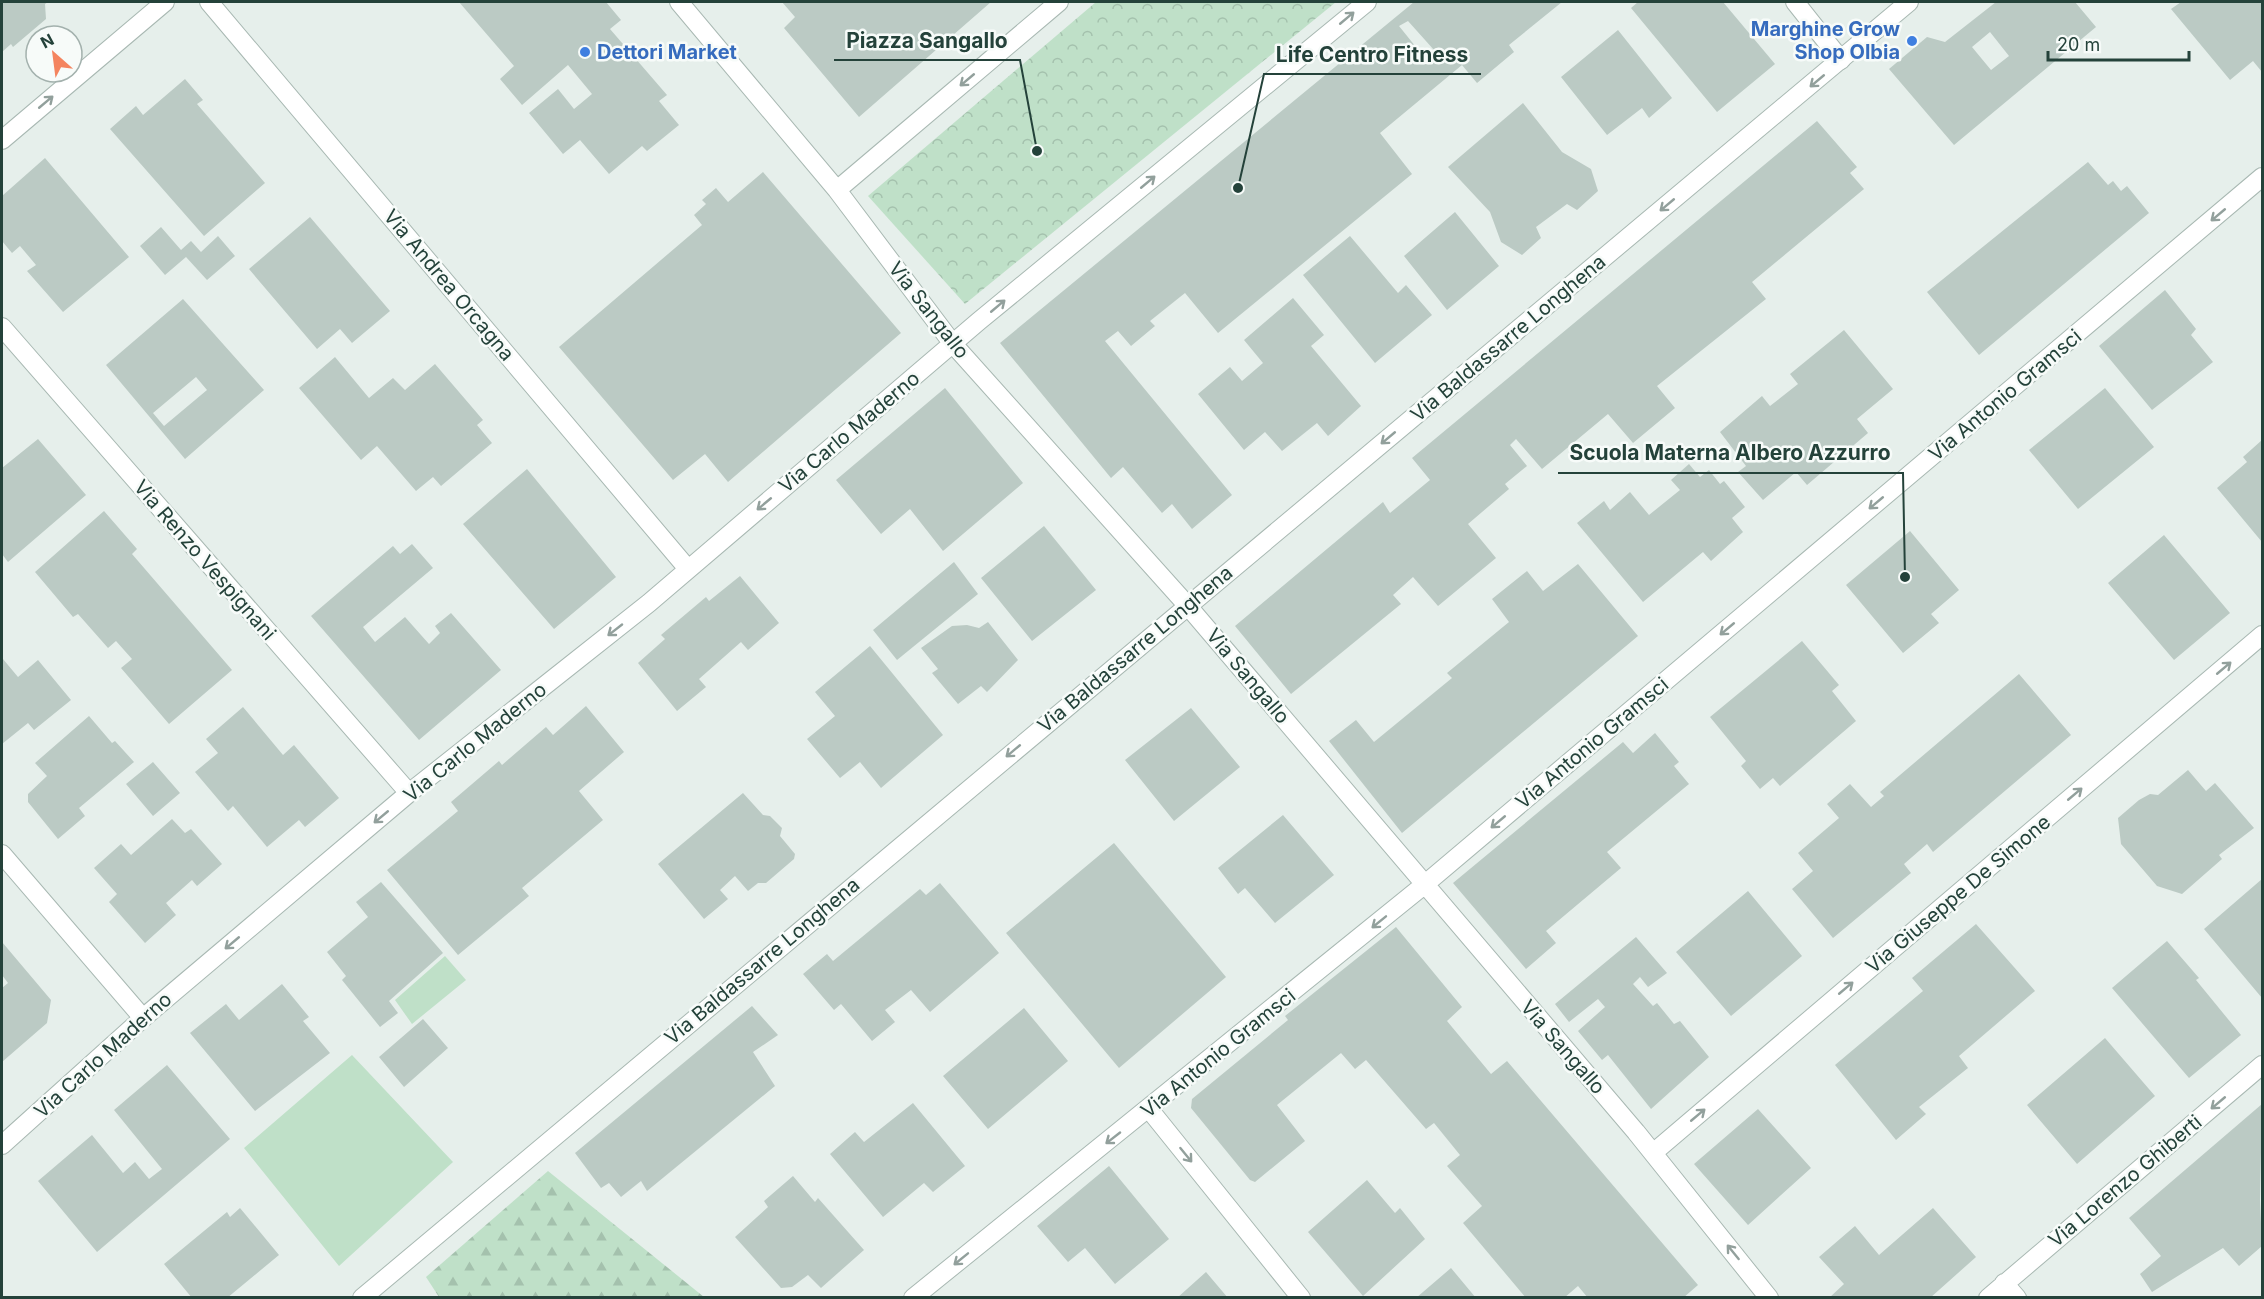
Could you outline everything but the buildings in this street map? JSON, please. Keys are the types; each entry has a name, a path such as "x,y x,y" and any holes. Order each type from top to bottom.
{"street":[{"path":"2,140 165,2"},
{"name":"Via Andrea Orcagna","path":"209,2 688,569"},
{"name":"Via Sangallo","path":"679,2 837,190 953,344 1187,605 1653,1152 1769,1298"},
{"path":"837,190 1059,2"},
{"name":"Via Carlo Maderno","path":"2,1145 143,1018 409,793 688,569 953,344 1367,2"},
{"path":"1795,2 1841,60"},
{"name":"Via Baldassarre Longhena","path":"362,1298 1909,2"},
{"name":"Via Antonio Gramsci","path":"913,1298 1149,1110 1424,885 2262,177"},
{"name":"Via Renzo Vespignani","path":"2,327 409,793"},
{"name":"Via Giuseppe De Simone","path":"1653,1152 2262,635"},
{"path":"2,854 143,1018"},
{"name":"Via Lorenzo Ghiberti","path":"1988,1298 2262,1065"},
{"path":"1149,1110 1301,1298"},
{"path":"2004,1283 2017,1298"}],"green space":[{"path":"1096,2 1336,2 965,304 868,196"},
{"path":"445,956 466,980 412,1024 395,1000"},
{"path":"352,1055 453,1162 339,1266 244,1148"},
{"path":"548,1171 704,1297 439,1297 426,1277"}],"place":[{"name":"Marghine Grow Shop Olbia","path":"1912,41"},
{"name":"Dettori Market","path":"585,52"},
{"name":"Piazza Sangallo","path":"1037,151"},
{"name":"Life Centro Fitness","path":"1238,188"},
{"name":"Scuola Materna Albero Azzurro","path":"1905,577"}]}
